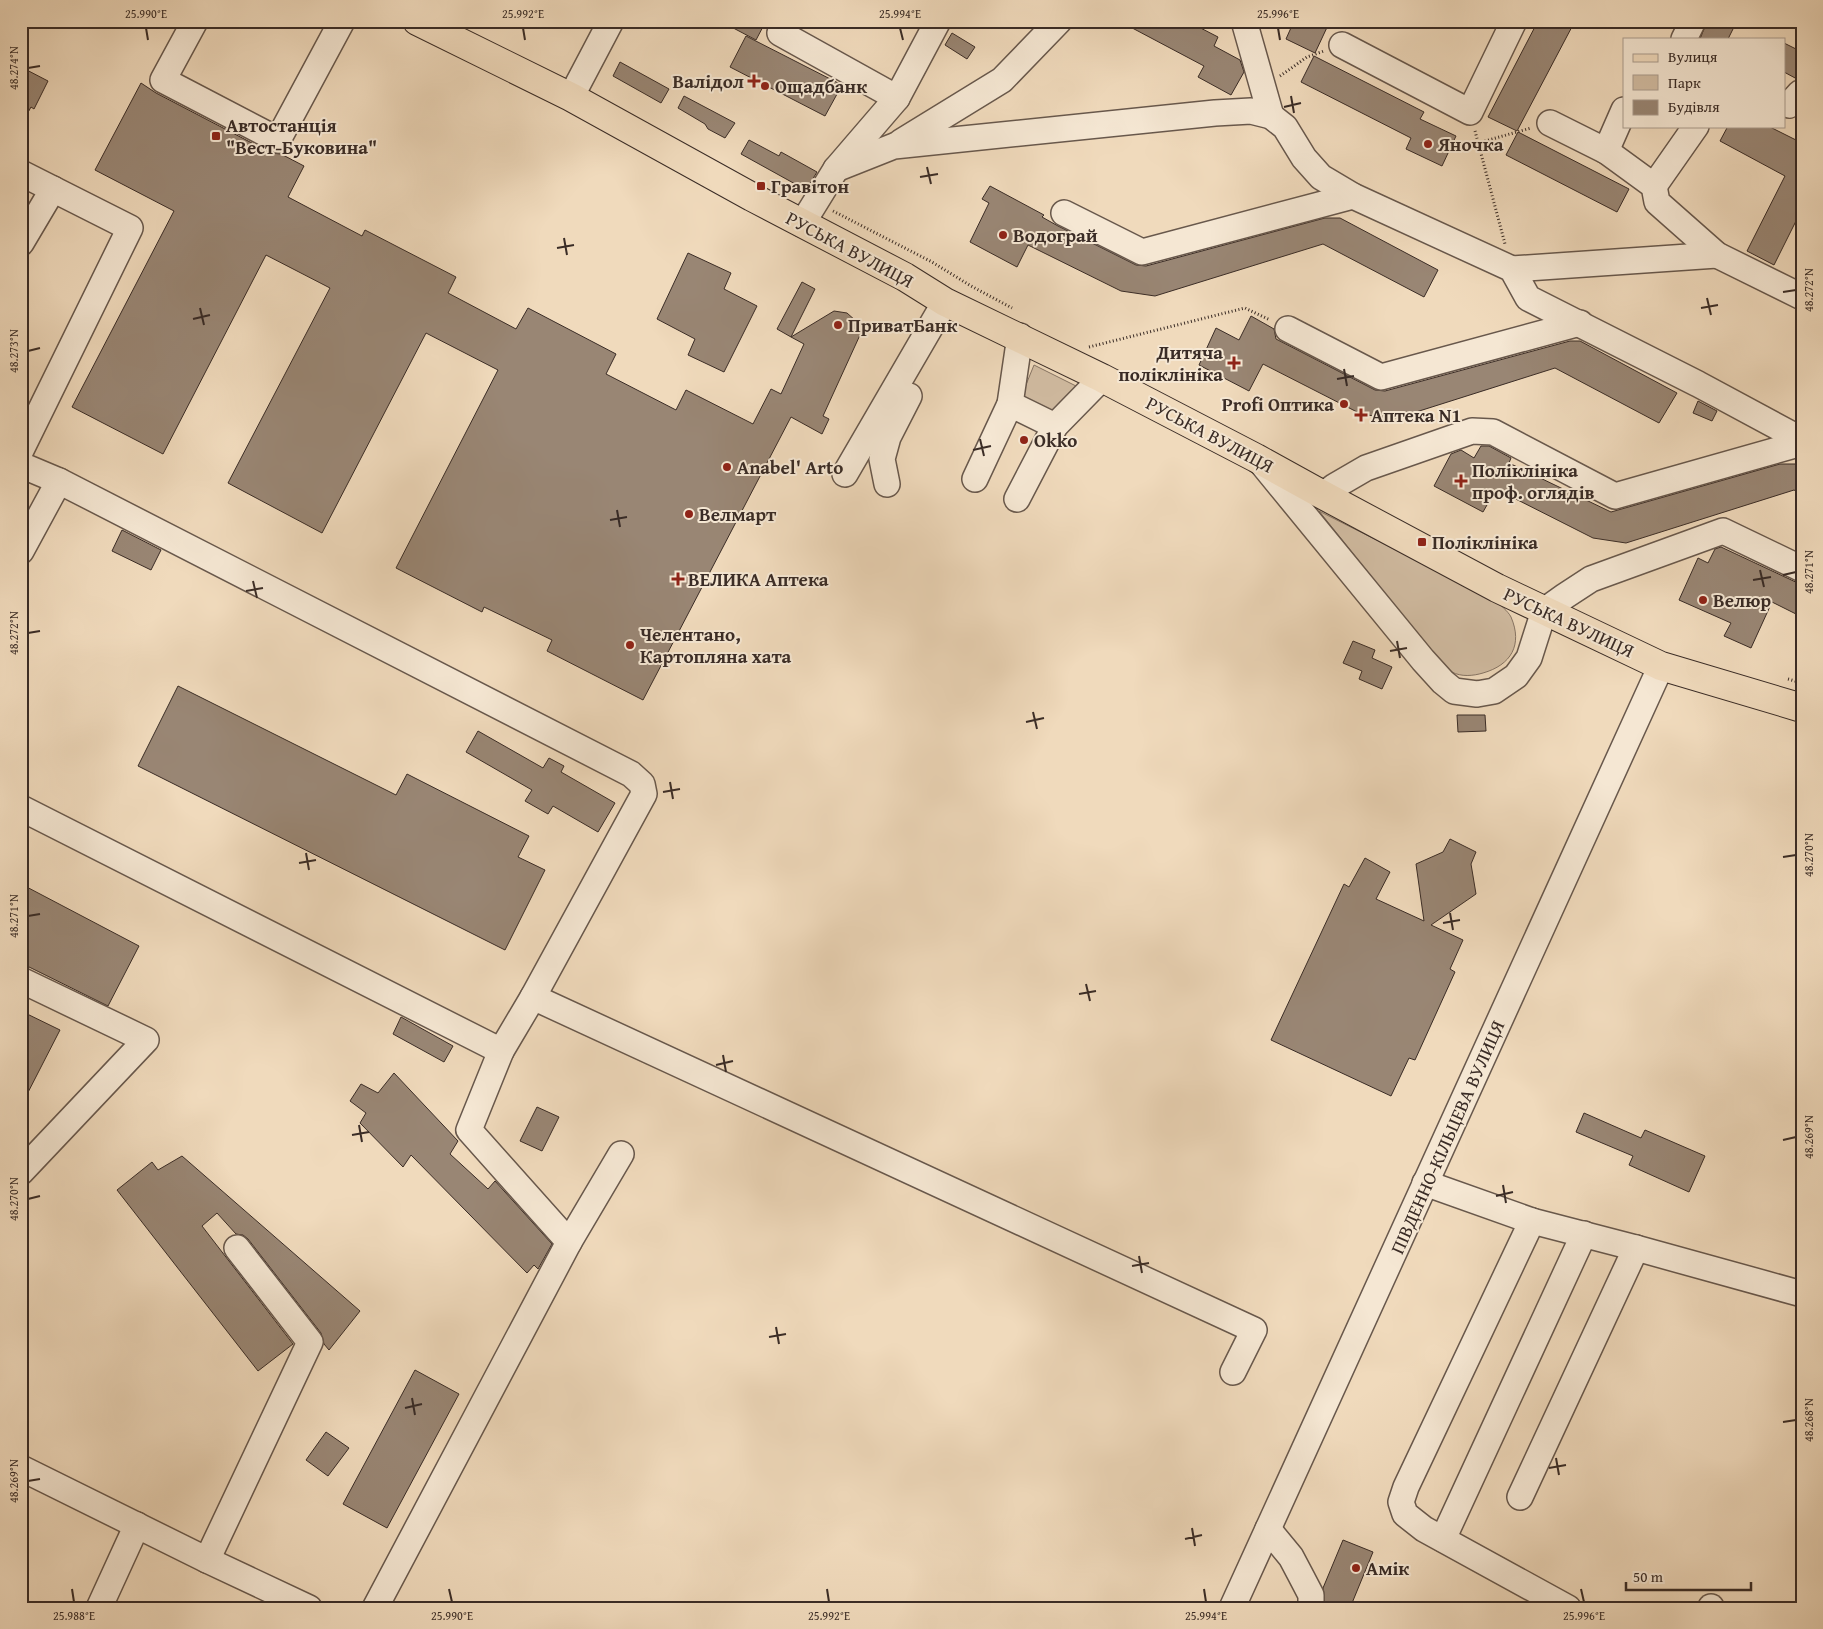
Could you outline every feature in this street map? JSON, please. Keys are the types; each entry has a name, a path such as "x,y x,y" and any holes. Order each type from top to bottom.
{"main road":[{"name":"РУСЬКА ВУЛИЦЯ","path":"417,21 571,97 802,224 905,277 951,304 1020,336 1256,458 1497,588 1661,666 1802,708"}],"street":[{"path":"195,21 163,80 278,140 342,21"},
{"path":"571,97 612,21"},
{"path":"802,224 836,169 896,98 938,21"},
{"path":"836,169 894,146 1002,80 1059,21"},
{"path":"1342,45 1470,112 1514,21"},
{"path":"1684,38 1693,21"},
{"path":"1242,22 1271,116"},
{"path":"780,33 896,98"},
{"path":"1786,104 1788,105 1800,93 1802,94"},
{"path":"894,146 1215,113 1251,111 1271,116 1285,127 1304,158 1321,177 1353,196 1512,269 1716,255"},
{"path":"1606,150 1623,112"},
{"path":"1550,123 1606,150 1654,186 1657,202 1716,255 1802,297"},
{"path":"1654,186 1695,128"},
{"path":"21,173 130,228 21,450"},
{"path":"21,243 53,189"},
{"path":"1064,213 1142,252 1353,196"},
{"path":"1512,269 1528,298 1698,384 1802,442"},
{"path":"845,474 951,304"},
{"path":"887,484 882,459 888,436 951,304"},
{"path":"1288,329 1381,377 1580,323"},
{"path":"975,479 1010,404 1020,336"},
{"path":"1018,500 1055,426 1102,378"},
{"path":"1010,404 1055,426"},
{"path":"1323,495 1366,468 1472,430 1494,432 1615,496 1802,442"},
{"path":"1256,458 1423,660 1454,691 1477,694 1494,691 1516,676 1529,658 1544,611 1590,578 1723,531 1802,569"},
{"path":"21,465 59,481 631,774 642,784 644,794 533,997 501,1050 469,1130 570,1242"},
{"path":"21,551 59,481"},
{"name":"ПІВДЕННО-КІЛЬЦЕВА ВУЛИЦЯ","path":"1232,1608 1661,666"},
{"path":"21,808 501,1050"},
{"path":"21,980 146,1040 30,1148 21,1172"},
{"path":"533,997 1254,1330 1233,1372"},
{"path":"375,1608 570,1242 621,1154"},
{"path":"1426,1183 1532,1221 1802,1294"},
{"path":"1532,1221 1406,1487 1401,1502 1405,1514 1424,1529 1568,1608"},
{"path":"1443,1539 1584,1234"},
{"path":"207,1560 310,1342 237,1248"},
{"path":"1520,1497 1636,1248"},
{"path":"21,1468 309,1608"},
{"path":"99,1608 137,1525"},
{"path":"1268,1529 1296,1565 1311,1595 1311,1608"}],"path":[{"path":"1263,88 1307,57 1342,45"},
{"path":"1470,112 1512,269"},
{"path":"1478,143 1550,123"},
{"path":"1084,349 1246,308 1288,329"}],"green space":[{"path":"1034,365 1076,386 1057,416 1021,397"},
{"path":"1319,511 1495,600 1510,615 1516,636 1515,645 1507,659 1493,669 1475,675 1459,675 1448,669 1435,656"}],"building":[{"path":"720,21 766,21 756,40"},
{"path":"1119,21 1187,21 1218,37 1214,46 1240,60 1244,72 1231,95 1198,77 1204,66"},
{"path":"1294,21 1330,21 1315,53 1286,39"},
{"path":"1538,21 1575,21 1517,131 1488,117"},
{"path":"1707,21 1737,21 1728,38 1700,38"},
{"path":"952,33 975,47 967,59 945,45"},
{"path":"746,36 842,85 825,116 730,67"},
{"path":"1786,44 1802,52 1802,79 1797,79 1786,73"},
{"path":"1314,56 1424,112 1420,119 1456,136 1442,166 1406,149 1411,138 1301,82"},
{"path":"620,62 669,89 661,103 613,76"},
{"path":"21,67 48,81 34,109 31,107 21,125"},
{"path":"141,83 156,93 271,153 281,154 304,166 288,197 362,236 365,230 456,277 448,293 516,329 528,308 616,354 606,374 676,410 686,390 753,424 771,389 781,394 804,344 791,337 834,311 847,313 856,321 856,330 860,335 823,416 829,419 822,434 791,417 643,700 547,651 552,640 484,607 482,612 396,568 498,370 426,333 322,533 228,483 330,288 266,255 163,454 72,407 174,211 95,170"},
{"path":"684,96 735,123 725,138 708,129 705,124 678,108"},
{"path":"1727,128 1772,128 1802,143 1802,209 1774,265 1747,251 1785,176 1720,141"},
{"path":"1518,132 1629,189 1617,212 1506,155"},
{"path":"749,140 779,156 781,152 817,172 806,190 741,154"},
{"path":"990,186 1044,215 1042,217 1058,226 1136,265 1146,266 1325,218 1340,218 1438,270 1424,297 1323,244 1155,296 1121,291 1028,245 1017,267 970,242 989,203 982,199"},
{"path":"688,253 731,273 724,289 757,306 724,372 688,355 695,339 657,319"},
{"path":"802,282 815,289 791,337 777,329"},
{"path":"1251,316 1274,329 1276,339 1375,390 1385,391 1570,341 1580,341 1677,393 1659,423 1555,368 1394,419 1361,414 1263,364 1249,391 1199,365 1216,328 1239,340"},
{"path":"1698,401 1717,411 1712,421 1693,413"},
{"path":"1481,446 1489,446 1511,458 1509,463 1611,512 1780,464 1802,464 1802,494 1794,490 1626,543 1593,538 1496,489 1483,512 1434,486 1451,454 1461,450 1474,458"},
{"path":"122,530 161,550 151,570 112,551"},
{"path":"1721,547 1802,585 1802,617 1772,602 1751,648 1724,636 1731,623 1679,600 1698,558 1708,563 1715,549"},
{"path":"1353,641 1375,650 1372,658 1392,667 1382,689 1359,679 1362,671 1343,663"},
{"path":"178,686 396,795 407,774 529,836 518,857 545,870 505,950 138,766"},
{"path":"1457,715 1485,715 1486,731 1458,732"},
{"path":"478,731 543,768 549,758 564,766 561,772 615,803 598,832 553,806 548,814 525,801 532,790 466,752"},
{"path":"1450,839 1476,852 1471,864 1476,894 1431,925 1463,940 1450,969 1455,972 1415,1060 1409,1058 1391,1096 1271,1040 1344,884 1349,887 1365,858 1390,872 1376,899 1424,921 1416,864 1443,852"},
{"path":"21,884 139,946 108,1006 21,963"},
{"path":"21,1011 60,1030 21,1106"},
{"path":"401,1017 453,1046 444,1062 393,1034"},
{"path":"394,1073 458,1141 450,1154 488,1189 495,1181 552,1244 538,1269 534,1265 527,1273 411,1155 403,1167 360,1123 366,1113 350,1101 361,1084 378,1093"},
{"path":"537,1107 559,1117 542,1151 520,1141"},
{"path":"1584,1113 1641,1138 1645,1130 1705,1156 1689,1192 1629,1165 1633,1156 1576,1132"},
{"path":"182,1156 360,1311 329,1350 324,1344 321,1333 248,1239 243,1235 236,1234 217,1213 202,1226 293,1344 258,1371 117,1190 152,1162 158,1170"},
{"path":"415,1370 459,1394 387,1528 343,1504"},
{"path":"326,1432 349,1448 328,1476 306,1460"},
{"path":"1343,1540 1373,1552 1350,1608 1325,1608 1323,1588"}],"place":[{"name":"Валідол","path":"754,81"},
{"name":"Ощадбанк","path":"765,86"},
{"name":"Автостанція \"Вест-Буковина\"","path":"216,136"},
{"name":"Яночка","path":"1428,144"},
{"name":"Гравітон","path":"761,186"},
{"name":"Водограй","path":"1003,235"},
{"name":"ПриватБанк","path":"838,325"},
{"name":"Дитяча поліклініка","path":"1234,363"},
{"name":"Profi Оптика","path":"1344,404"},
{"name":"Аптека N1","path":"1361,415"},
{"name":"Okko","path":"1024,440"},
{"name":"Anabel' Arto","path":"727,467"},
{"name":"Поліклініка проф. оглядів","path":"1461,481"},
{"name":"Велмарт","path":"689,514"},
{"name":"Поліклініка","path":"1422,542"},
{"name":"ВЕЛИКА Аптека","path":"678,579"},
{"name":"Велюр","path":"1703,600"},
{"name":"Челентано, Картопляна хата","path":"630,645"},
{"name":"Амік","path":"1356,1568"}]}
